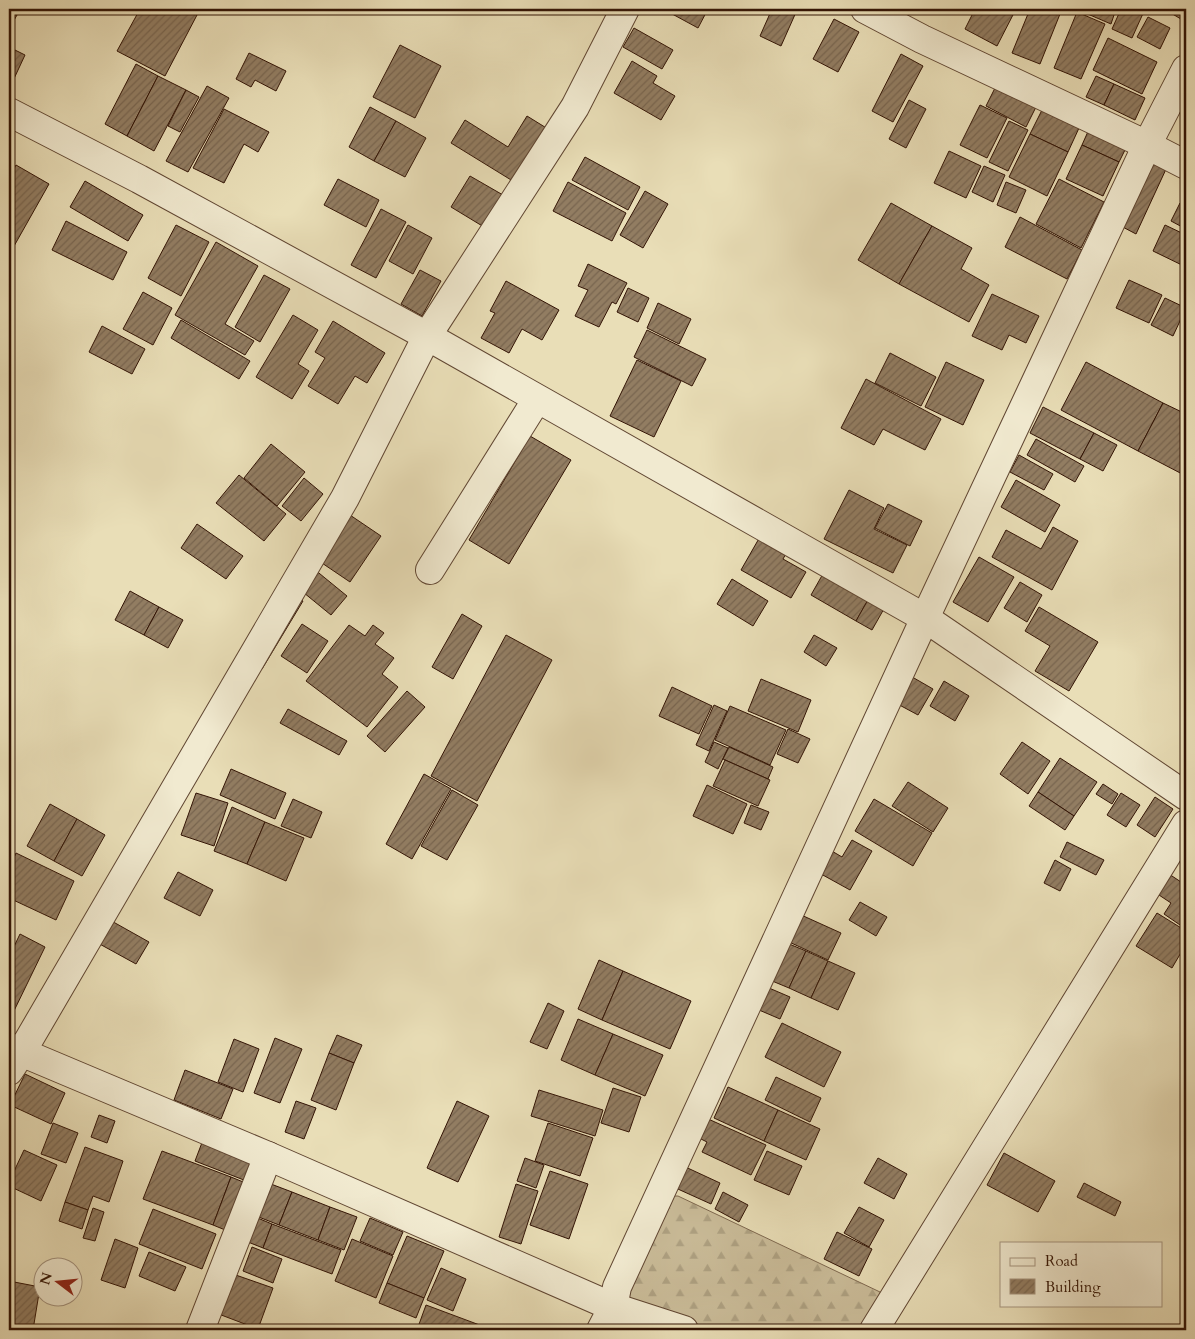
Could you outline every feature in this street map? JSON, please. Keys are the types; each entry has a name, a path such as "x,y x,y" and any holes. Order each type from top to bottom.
{"street":[{"path":"625,9 575,107 427,336 345,498 13,1057 268,1156 607,1318 684,1330"},
{"path":"865,9 922,39 1186,165"},
{"path":"607,1318 618,1286 925,618 1147,145 1186,69"},
{"path":"9,112 139,179 427,336 925,618 1186,796"},
{"path":"430,570 537,399"},
{"path":"874,1330 1186,824"},
{"path":"200,1330 268,1156"}],"green space":[{"path":"672,1196 678,1196 880,1292 883,1298 865,1330 697,1330 625,1304 643,1254"}],"building":[{"path":"140,9 185,9 197,15 165,76 117,51"},
{"path":"663,9 708,9 698,28"},
{"path":"772,9 797,10 781,46 760,36"},
{"path":"975,9 1016,9 997,46 965,29"},
{"path":"1030,9 1062,9 1040,64 1012,53"},
{"path":"1076,9 1116,9 1111,24"},
{"path":"1121,9 1145,9 1132,38 1112,29"},
{"path":"1164,9 1186,9 1186,22"},
{"path":"9,10 17,15 9,29"},
{"path":"1077,12 1105,24 1081,79 1054,68"},
{"path":"1148,17 1170,28 1160,49 1137,37"},
{"path":"834,19 859,32 838,72 813,59"},
{"path":"634,28 673,50 662,69 623,47"},
{"path":"1108,38 1157,62 1142,94 1093,70"},
{"path":"400,45 441,66 415,118 373,97"},
{"path":"9,47 25,55 12,83 9,81"},
{"path":"249,53 286,71 276,91 255,80 251,87 236,79"},
{"path":"901,54 923,66 893,122 872,111"},
{"path":"632,61 657,76 653,83 675,96 661,120 614,93"},
{"path":"136,64 158,76 127,136 105,124"},
{"path":"158,76 186,90 154,151 127,136"},
{"path":"1096,76 1114,84 1104,105 1086,97"},
{"path":"998,82 1038,103 1026,127 986,106"},
{"path":"1114,84 1145,98 1135,120 1104,105"},
{"path":"207,86 229,98 188,172 166,161"},
{"path":"186,90 199,97 180,132 168,126"},
{"path":"909,100 926,109 906,148 889,139"},
{"path":"980,105 1007,118 987,158 960,145"},
{"path":"370,107 396,121 374,161 349,147"},
{"path":"224,109 269,132 258,152 244,144 224,183 193,168"},
{"path":"1042,110 1079,128 1068,152 1030,134"},
{"path":"527,116 548,129 516,183 451,143 465,120 508,147"},
{"path":"396,121 426,138 405,177 374,161"},
{"path":"1009,121 1028,130 1008,171 989,162"},
{"path":"1090,127 1128,144 1119,162 1082,145"},
{"path":"1030,134 1068,152 1047,196 1009,177"},
{"path":"1082,145 1119,162 1103,196 1066,179"},
{"path":"949,151 981,166 966,198 934,183"},
{"path":"585,157 640,187 628,210 572,180"},
{"path":"1149,159 1167,167 1136,234 1119,225"},
{"path":"16,165 49,184 9,255 9,178"},
{"path":"984,166 1005,175 993,202 972,192"},
{"path":"470,176 503,195 484,227 451,207"},
{"path":"338,179 379,200 366,227 324,205"},
{"path":"1059,179 1104,202 1081,248 1036,224"},
{"path":"85,181 143,215 128,241 70,207"},
{"path":"568,182 626,213 612,241 553,211"},
{"path":"1006,182 1026,190 1016,213 997,205"},
{"path":"645,191 668,204 643,248 620,235"},
{"path":"891,203 932,226 899,284 858,260"},
{"path":"1180,203 1186,206 1186,229 1171,221"},
{"path":"381,209 406,222 376,278 351,265"},
{"path":"1020,217 1082,250 1067,279 1005,247"},
{"path":"66,221 127,252 113,280 52,250"},
{"path":"176,225 209,242 181,296 148,278"},
{"path":"408,225 432,238 413,274 389,261"},
{"path":"1165,225 1186,235 1186,267 1153,251"},
{"path":"932,226 972,248 961,269 989,285 969,322 899,284"},
{"path":"216,242 258,266 225,324 254,341 245,355 175,315"},
{"path":"588,264 627,283 616,304 612,302 599,327 575,316 588,290 578,286"},
{"path":"420,270 441,281 422,316 401,304"},
{"path":"264,275 290,289 260,342 235,327"},
{"path":"1129,280 1162,295 1149,323 1116,308"},
{"path":"506,281 559,310 542,340 522,329 509,353 481,338 495,313 490,311"},
{"path":"628,288 649,298 638,322 617,312"},
{"path":"143,292 172,308 153,345 123,329"},
{"path":"992,294 1039,316 1026,343 1009,335 1002,350 972,336"},
{"path":"1165,298 1186,308 1173,336 1151,325"},
{"path":"658,303 691,319 679,344 647,328"},
{"path":"293,315 318,330 298,364 309,371 292,399 256,377"},
{"path":"181,320 250,361 239,379 171,338"},
{"path":"333,321 385,353 367,383 355,376 338,404 308,386 325,358 315,352"},
{"path":"102,326 145,349 132,374 89,352"},
{"path":"647,330 706,359 692,386 634,357"},
{"path":"890,353 936,377 921,406 875,383"},
{"path":"637,360 681,381 654,437 610,416"},
{"path":"946,362 984,380 963,425 925,407"},
{"path":"1086,362 1163,403 1138,451 1061,410"},
{"path":"866,379 941,419 925,450 883,429 874,445 841,428"},
{"path":"1163,403 1186,414 1186,476 1138,451"},
{"path":"1043,407 1094,433 1080,459 1030,433"},
{"path":"1094,433 1117,445 1103,471 1080,459"},
{"path":"530,436 571,460 509,564 469,540"},
{"path":"1036,439 1084,466 1075,482 1027,455"},
{"path":"271,444 305,472 277,506 244,478"},
{"path":"1019,455 1053,474 1044,490 1010,472"},
{"path":"239,475 286,514 264,541 216,503"},
{"path":"304,478 323,494 301,521 282,506"},
{"path":"1016,480 1060,505 1045,532 1001,507"},
{"path":"849,490 884,508 874,529 907,545 893,573 824,539"},
{"path":"888,504 922,521 910,546 875,528"},
{"path":"347,513 381,536 350,582 316,559"},
{"path":"197,524 243,556 226,579 181,548"},
{"path":"1053,527 1078,541 1052,590 992,557 1006,530 1041,549"},
{"path":"761,535 788,550 783,559 806,572 791,598 741,570"},
{"path":"979,557 1014,577 988,622 953,602"},
{"path":"314,569 347,596 331,615 298,588"},
{"path":"824,572 869,598 856,621 811,595"},
{"path":"732,579 768,601 753,626 717,604"},
{"path":"1020,582 1042,595 1027,622 1004,608"},
{"path":"130,591 159,607 144,635 115,620"},
{"path":"296,596 303,601 262,669 255,664"},
{"path":"869,598 885,607 872,630 856,621"},
{"path":"159,607 183,620 168,648 144,635"},
{"path":"1039,607 1098,642 1069,691 1035,671 1050,646 1025,631"},
{"path":"462,614 482,626 453,679 432,667"},
{"path":"302,624 328,641 307,673 281,656"},
{"path":"349,625 365,636 373,625 384,633 375,644 394,658 382,674 398,687 367,727 306,681"},
{"path":"506,635 552,660 477,801 431,776"},
{"path":"814,635 837,648 826,666 804,652"},
{"path":"907,674 933,689 918,715 892,701"},
{"path":"761,679 811,700 798,732 748,711"},
{"path":"944,681 969,696 955,721 930,706"},
{"path":"672,687 712,706 699,734 659,716"},
{"path":"407,691 425,707 385,752 367,736"},
{"path":"714,705 727,711 709,751 696,745"},
{"path":"730,706 786,730 770,765 715,740"},
{"path":"288,709 347,741 339,755 280,723"},
{"path":"788,729 810,739 798,763 777,754"},
{"path":"714,742 728,748 718,769 705,762"},
{"path":"1022,742 1050,761 1028,794 1000,774"},
{"path":"729,747 773,767 768,779 723,759"},
{"path":"1060,758 1097,782 1074,816 1038,792"},
{"path":"725,760 770,780 758,806 713,786"},
{"path":"231,769 286,793 275,819 220,795"},
{"path":"424,774 451,789 412,859 386,844"},
{"path":"908,782 948,808 933,832 892,806"},
{"path":"1103,784 1118,794 1112,804 1096,794"},
{"path":"707,785 747,804 733,834 693,816"},
{"path":"452,790 478,805 447,860 421,846"},
{"path":"1038,792 1074,816 1065,830 1029,806"},
{"path":"196,793 228,803 214,846 181,835"},
{"path":"1121,793 1140,805 1126,827 1107,815"},
{"path":"1155,797 1173,809 1155,837 1137,825"},
{"path":"293,799 322,812 311,838 281,826"},
{"path":"874,799 932,833 913,866 855,831"},
{"path":"50,804 77,819 54,861 27,846"},
{"path":"751,805 769,812 761,830 744,823"},
{"path":"232,807 265,822 247,864 214,851"},
{"path":"77,819 105,835 82,876 54,861"},
{"path":"265,822 304,838 286,881 247,864"},
{"path":"852,840 872,851 850,890 812,869 825,847 842,857"},
{"path":"1067,842 1104,860 1096,875 1060,857"},
{"path":"16,853 74,881 56,920 9,898 9,869"},
{"path":"1055,860 1071,869 1060,891 1044,883"},
{"path":"1163,870 1184,884 1186,881 1186,922 1183,927 1164,914 1171,903 1150,889"},
{"path":"178,872 213,890 200,916 164,898"},
{"path":"860,902 887,917 876,936 849,920"},
{"path":"1157,913 1186,931 1186,944 1172,968 1136,946"},
{"path":"799,914 841,933 828,960 787,941"},
{"path":"108,919 149,942 136,964 96,942"},
{"path":"20,934 45,947 11,1017 9,1015 9,957"},
{"path":"782,941 806,951 789,988 765,978"},
{"path":"806,951 828,961 811,998 789,988"},
{"path":"599,960 623,971 602,1020 578,1009"},
{"path":"828,961 855,973 838,1010 811,998"},
{"path":"623,971 691,1001 670,1049 602,1020"},
{"path":"762,985 790,997 780,1019 752,1007"},
{"path":"548,1003 564,1011 547,1049 530,1042"},
{"path":"578,1019 613,1034 595,1075 561,1060"},
{"path":"782,1023 841,1052 824,1087 765,1057"},
{"path":"613,1034 663,1055 645,1096 595,1075"},
{"path":"337,1035 362,1045 354,1063 329,1053"},
{"path":"275,1038 302,1049 280,1103 254,1093"},
{"path":"234,1039 259,1049 243,1092 218,1082"},
{"path":"329,1053 354,1063 336,1110 311,1100"},
{"path":"185,1070 233,1089 221,1119 174,1100"},
{"path":"25,1074 65,1093 51,1124 10,1105"},
{"path":"776,1077 821,1098 810,1122 765,1100"},
{"path":"728,1087 778,1110 764,1141 714,1118"},
{"path":"613,1088 641,1097 629,1132 601,1123"},
{"path":"539,1090 603,1110 595,1136 531,1116"},
{"path":"296,1101 316,1108 304,1139 285,1132"},
{"path":"457,1101 489,1116 458,1182 427,1168"},
{"path":"778,1110 820,1129 806,1160 764,1141"},
{"path":"99,1115 115,1121 107,1143 91,1137"},
{"path":"706,1118 766,1145 751,1175 702,1152 707,1142 697,1137"},
{"path":"53,1123 78,1133 66,1163 41,1154"},
{"path":"548,1123 593,1138 580,1176 535,1161"},
{"path":"203,1140 258,1162 249,1182 195,1161"},
{"path":"85,1147 123,1161 109,1202 93,1196 88,1210 65,1202"},
{"path":"24,1150 57,1165 41,1201 9,1186 9,1182"},
{"path":"162,1151 231,1177 213,1225 143,1199"},
{"path":"767,1151 802,1166 789,1195 754,1180"},
{"path":"1004,1153 1055,1181 1038,1212 987,1185"},
{"path":"525,1158 544,1165 536,1188 517,1181"},
{"path":"878,1158 907,1174 894,1199 864,1183"},
{"path":"679,1164 720,1183 711,1204 669,1185"},
{"path":"550,1171 588,1184 569,1239 530,1225"},
{"path":"231,1177 253,1186 235,1234 213,1225"},
{"path":"263,1181 292,1192 279,1225 251,1214"},
{"path":"1084,1183 1121,1202 1115,1216 1077,1197"},
{"path":"516,1184 538,1191 521,1244 499,1237"},
{"path":"292,1192 330,1207 318,1240 279,1225"},
{"path":"723,1192 748,1205 739,1222 715,1209"},
{"path":"65,1202 88,1210 82,1229 59,1221"},
{"path":"330,1207 357,1217 344,1250 318,1240"},
{"path":"859,1207 884,1220 869,1247 844,1233"},
{"path":"93,1208 104,1212 95,1241 83,1238"},
{"path":"153,1209 216,1234 202,1269 139,1244"},
{"path":"248,1214 272,1224 263,1248 238,1238"},
{"path":"370,1218 403,1232 393,1255 360,1241"},
{"path":"272,1224 341,1250 332,1274 263,1248"},
{"path":"837,1232 872,1249 859,1276 824,1259"},
{"path":"407,1236 444,1251 424,1298 387,1283"},
{"path":"115,1239 138,1248 125,1288 101,1280"},
{"path":"352,1239 393,1256 376,1298 335,1281"},
{"path":"252,1247 282,1259 273,1283 243,1271"},
{"path":"149,1252 186,1267 175,1291 139,1276"},
{"path":"441,1268 466,1279 453,1311 427,1300"},
{"path":"230,1273 273,1288 258,1329 216,1313"},
{"path":"9,1281 32,1285 32,1306 37,1306 33,1330 9,1330"},
{"path":"387,1283 424,1298 416,1318 379,1303"},
{"path":"426,1305 493,1330 426,1330 418,1327"},
{"path":"621,1312 662,1330 613,1330"},
{"path":"44,1325 73,1330 43,1330"}]}
